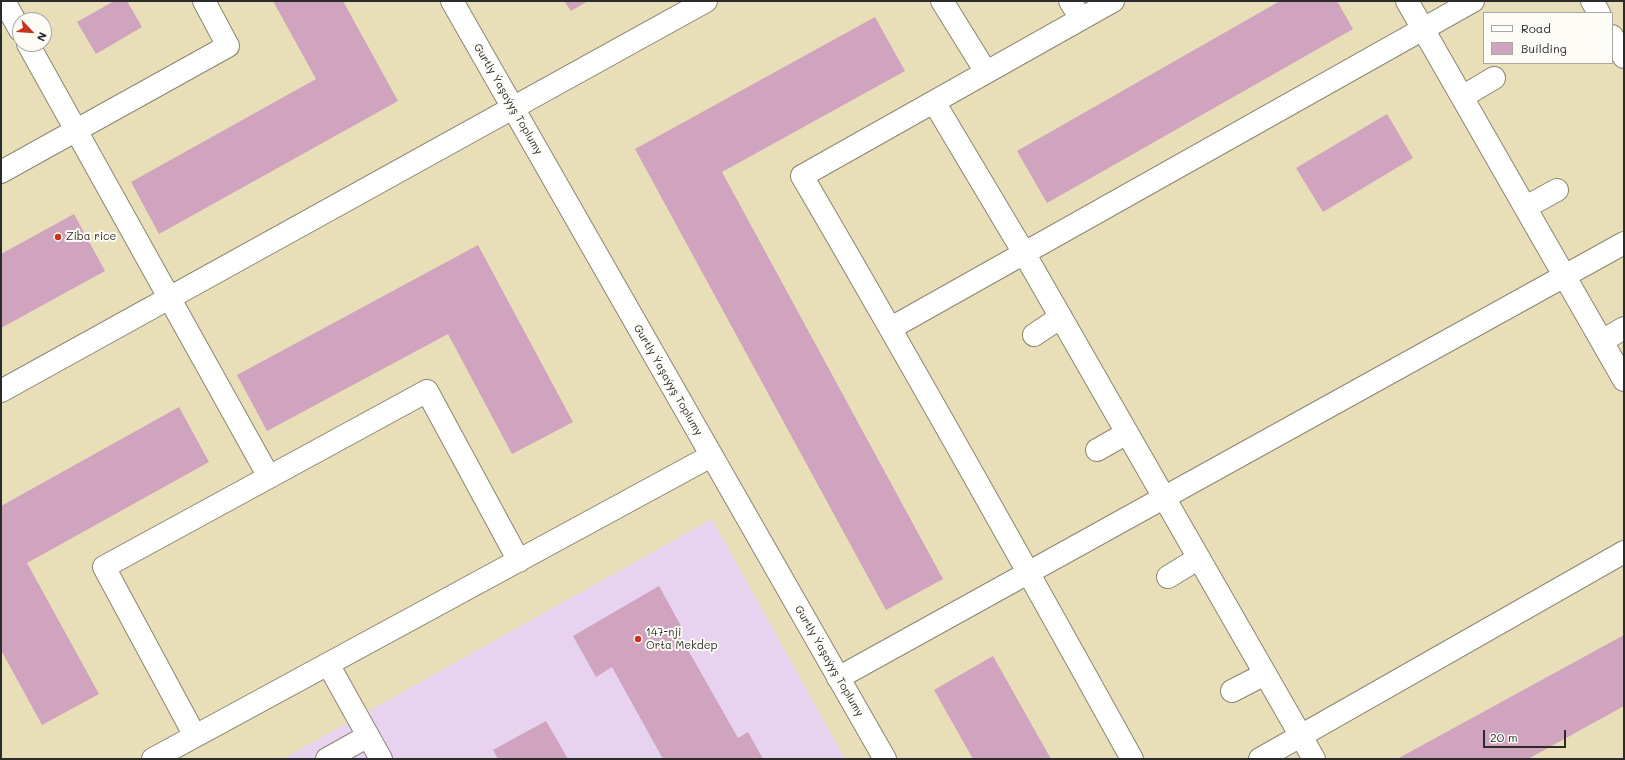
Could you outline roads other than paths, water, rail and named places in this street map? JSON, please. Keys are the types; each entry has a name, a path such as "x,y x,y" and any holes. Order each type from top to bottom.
{"street":[{"path":"4,1 12,16"},
{"path":"1,172 228,46 204,1"},
{"name":"Gurtly Ýaşaýyş Toplumy","path":"452,1 885,759"},
{"path":"1,391 706,1"},
{"path":"942,1 986,72"},
{"path":"1112,1 1075,10 986,72 802,176 891,328 1029,572 1132,759"},
{"path":"1407,1 1624,380"},
{"path":"891,328 1473,1"},
{"path":"1592,1 1598,12"},
{"path":"1613,38 1624,57"},
{"path":"32,52 269,477"},
{"path":"1462,97 1494,78"},
{"path":"934,102 1024,253 1314,759"},
{"path":"1526,207 1556,190"},
{"path":"838,678 1624,243"},
{"path":"1034,336 1061,317"},
{"path":"1602,341 1624,328"},
{"path":"195,736 104,567 269,477 427,391 518,560"},
{"path":"1097,450 1127,433"},
{"path":"152,759 711,456"},
{"path":"1260,759 1624,552"},
{"path":"1168,577 1199,558"},
{"path":"328,664 381,759"},
{"path":"1232,692 1266,674"},
{"path":"327,759 368,736"}],"place":[{"name":"Ziba rice","path":"58,237"},
{"name":"147-nji Orta Mekdep","path":"638,639"}]}
